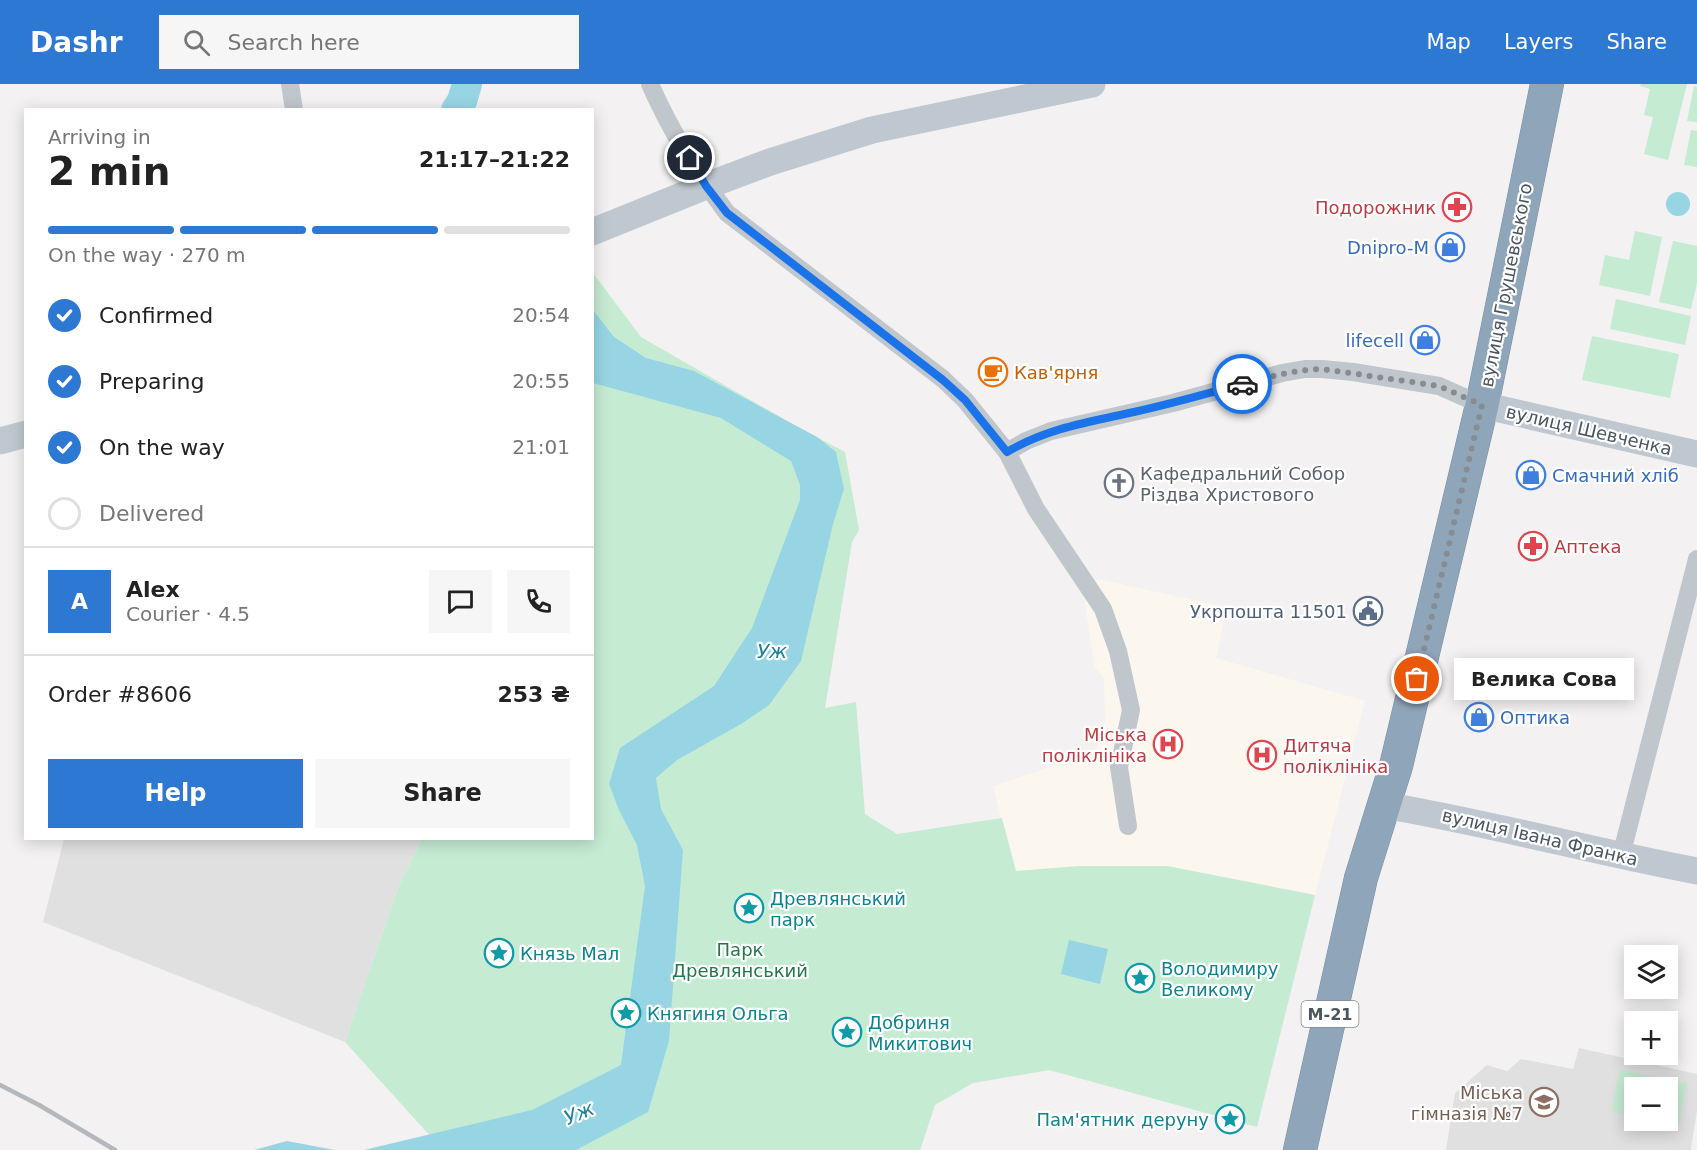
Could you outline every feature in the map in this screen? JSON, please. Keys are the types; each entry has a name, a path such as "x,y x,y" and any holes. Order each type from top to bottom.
{"highway":[{"name":"вулиця Грушевського","path":"1300,1150 1361,878 1396,766 1482,405 1547,84"}],"street":[{"path":"290,84 294,108"},
{"path":"650,84 662,111 706,186 727,213 943,380 965,400 1007,452 1035,509 1103,609 1118,651 1131,710 1119,766 1128,826"},
{"path":"594,231 770,162 872,129 1092,84"},
{"path":"1007,452 1051,431 1305,369 1343,371 1439,386 1482,405"},
{"name":"вулиця Шевченка","path":"1482,405 1697,454"},
{"path":"0,441 24,435"},
{"path":"1621,856 1697,559"},
{"name":"вулиця Івана Франка","path":"1383,805 1442,815 1697,871"}],"shaded area":[{"path":"1097,579 1227,607 1216,658 1365,701 1315,895 1167,866 1080,866 1015,871 993,786 1095,752 1105,722 1104,678 1095,668 1083,593"},
{"path":"64,840 422,840 399,885 345,1042 43,922"},
{"name":"Міська гімназія №7","path":"1579,1048 1624,1058 1624,1065 1656,1065 1697,1074 1697,1111 1692,1150 1446,1150 1455,1093 1487,1065 1507,1071 1521,1059 1573,1069"}],"green space":[{"path":"1641,84 1687,84 1668,160 1644,154 1653,117 1644,115 1650,89 1640,86"},
{"path":"1694,86 1697,87 1697,122 1687,121"},
{"path":"1691,130 1697,131 1697,167 1684,165"},
{"path":"1635,231 1662,237 1650,296 1599,285 1605,255 1629,260"},
{"path":"1673,241 1697,246 1697,283 1691,309 1659,302"},
{"name":"Парк Древлянський","path":"594,274 641,337 845,452 859,530 852,542 825,708 856,702 865,814 897,834 1002,818 1016,871 1080,866 1167,866 1315,895 1257,1127 1049,1070 973,1083 935,1105 920,1150 443,1150 345,1042 399,885 422,840 594,840"},
{"path":"1616,299 1691,316 1685,345 1610,329"},
{"path":"1592,336 1679,354 1670,398 1582,380"},
{"path":"1620,1070 1656,1077 1624,1077 1624,1114 1611,1111"},
{"path":"1678,1081 1687,1083 1678,1124"}],"water":[{"path":"1678,192 1686,196 1690,204 1686,212 1678,216 1670,212 1666,204 1670,196"},
{"name":"Уж","path":"594,311 614,337 646,358 694,371 817,437 836,452 844,489 833,524 801,661 769,705 741,724 677,760 656,778 661,809 683,850 669,1041 648,1112 576,1150 364,1150 532,1110 621,1065 645,886 637,845 609,784 620,748 714,686 752,628 800,500 800,485 791,461 721,418 594,383"},
{"path":"1069,940 1108,949 1100,984 1061,974"},
{"path":"287,1141 335,1150 254,1150"}],"waterway":[{"name":"Уж","path":"457,108 467,84"}],"railway":[{"path":"0,1085 115,1150"}],"way so far":[{"path":"1242,384 1282,373 1322,369 1439,386 1482,405 1417,679"}],"place":[{"name":"Подорожник","path":"1457,207"},
{"name":"Dnipro-M","path":"1450,247"},
{"name":"lifecell","path":"1425,340"},
{"name":"Кав'ярня","path":"993,372"},
{"name":"Смачний хліб","path":"1531,475"},
{"name":"Кафедральний Собор Різдва Христового","path":"1119,483"},
{"name":"Аптека","path":"1533,546"},
{"name":"Укрпошта 11501","path":"1368,611"},
{"name":"Велика Сова","path":"1417,679"},
{"name":"Оптика","path":"1479,717"},
{"name":"Міська поліклініка","path":"1168,744"},
{"name":"Дитяча поліклініка","path":"1262,755"},
{"name":"Древлянський парк","path":"749,908"},
{"name":"Князь Мал","path":"499,953"},
{"name":"Володимиру Великому","path":"1140,978"},
{"name":"Княгиня Ольга","path":"626,1013"},
{"name":"Добриня Микитович","path":"847,1032"},
{"name":"Міська гімназія №7","path":"1544,1102"},
{"name":"Пам'ятник деруну","path":"1230,1119"}],"route":[{"path":"690,158 706,186 727,213 943,380 965,400 1007,452 1051,431 1173,403 1242,384"}]}
